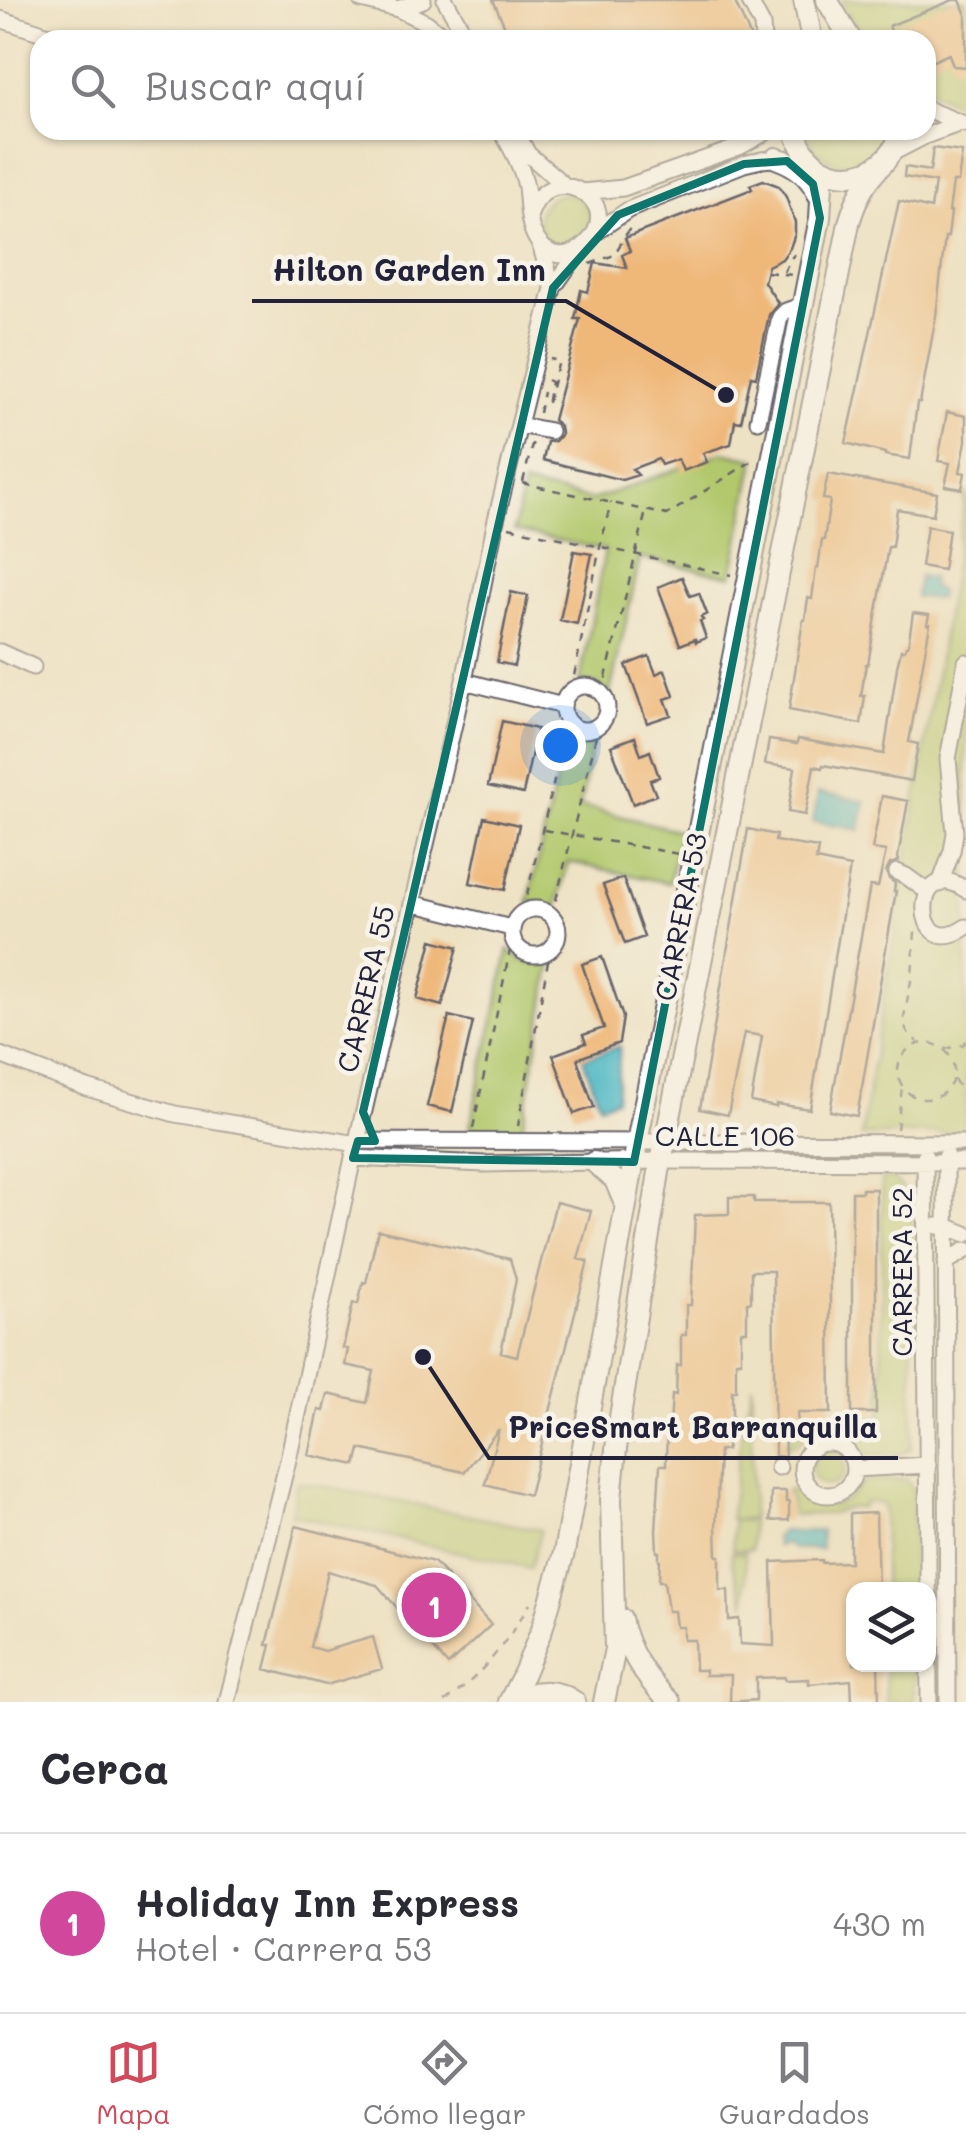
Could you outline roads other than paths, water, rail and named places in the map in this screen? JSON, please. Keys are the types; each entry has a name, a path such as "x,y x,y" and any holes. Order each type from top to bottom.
{"main road":[{"path":"804,0 810,30"},
{"path":"828,0 845,30"},
{"path":"800,140 814,162 840,175 876,168 889,157"},
{"name":"CARRERA 53","path":"604,1702 615,1649 611,1499 618,1430 662,1152 849,223 864,183 889,157 897,140"},
{"path":"776,158 806,174 822,206"},
{"name":"CARRERA 53","path":"510,1702 542,1630 564,1553 635,1152 747,579 760,422 786,391 822,206 822,184 814,162"},
{"path":"594,1162 615,1180 626,1206"},
{"path":"614,1585 625,1638 655,1688 670,1702"},
{"path":"510,1702 543,1692 558,1693 575,1702"}],"street":[{"path":"361,0 398,9 436,30"},
{"path":"398,9 423,0"},
{"path":"444,0 462,30"},
{"path":"750,0 762,30"},
{"path":"0,19 34,30"},
{"path":"936,113 963,124"},
{"path":"936,133 963,124"},
{"path":"506,140 521,169 534,236 548,251 570,254 580,250 596,233 598,222 591,200 565,186 528,154 520,140"},
{"path":"582,192 623,188 752,140"},
{"path":"889,157 918,140"},
{"path":"596,233 628,210 744,164 776,158 814,162"},
{"path":"530,214 539,197 565,186"},
{"path":"540,244 553,288"},
{"name":"CARRERA 55","path":"228,1702 288,1460 363,1112 464,682 518,425 553,288 580,250"},
{"path":"760,422 780,317 803,306"},
{"path":"768,372 786,391"},
{"path":"518,425 550,431"},
{"path":"0,652 33,667"},
{"path":"966,662 948,759 955,833 952,851 923,905 925,919 941,932 954,933 966,926"},
{"path":"464,682 568,707 583,730 599,725 607,710 602,694 587,686 568,707"},
{"path":"952,792 966,814"},
{"path":"897,872 934,888 953,883 966,887"},
{"path":"412,903 512,933"},
{"path":"534,908 552,916 558,934 550,950 540,956 528,955 518,948 512,933 516,918 534,908"},
{"name":"CALLE 106","path":"0,1055 87,1088 175,1114 356,1148 484,1164 594,1162 635,1152"},
{"path":"363,1112 378,1134 406,1142"},
{"name":"CALLE 106","path":"356,1148 406,1142 515,1142 635,1152 966,1162"},
{"path":"484,1164 489,1142"},
{"name":"CARRERA 52","path":"922,1143 927,1162 929,1702"},
{"name":"CARRERA 52","path":"946,1143 948,1702"},
{"name":"CALLE 106","path":"662,1152 966,1143"},
{"path":"927,1226 946,1226 966,1234"},
{"path":"946,1262 966,1250"},
{"path":"854,1468 947,1446"}],"water":[{"path":"919,576 932,578 931,586 940,591 939,599 915,597"},
{"path":"818,793 865,801 860,830 813,822"},
{"path":"620,1046 616,1099 600,1105 583,1059"},
{"path":"782,1531 821,1531 821,1549 776,1546 775,1537"}],"place":[{"name":"Hilton Garden Inn","path":"726,395"},
{"name":"PriceSmart Barranquilla","path":"423,1357"},
{"name":"Holiday Inn Express","path":"434,1605"}]}
